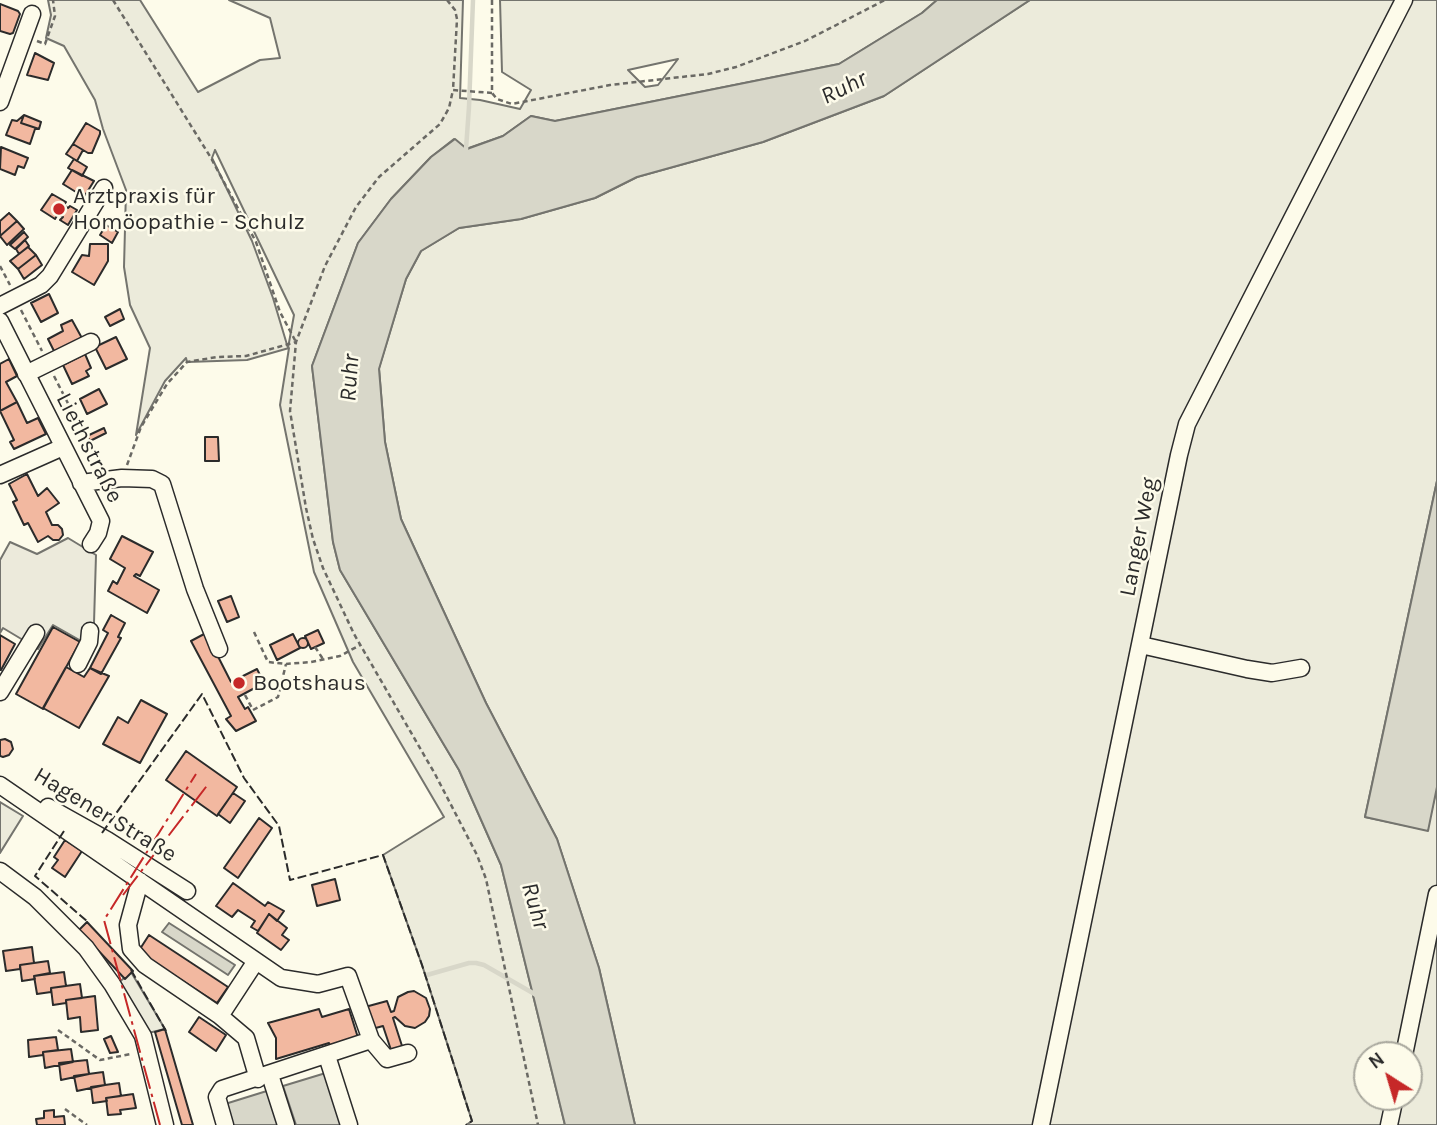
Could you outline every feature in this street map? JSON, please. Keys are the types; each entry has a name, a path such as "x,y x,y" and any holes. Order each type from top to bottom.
{"street":[{"name":"Langer Weg","path":"1041,1125 1187,424 1404,0"},
{"path":"0,102 32,14"},
{"path":"0,306 41,285 50,276 104,188"},
{"name":"Liethstraße","path":"0,321 58,449 81,483 100,521 98,533 91,544"},
{"path":"26,374 91,342"},
{"path":"0,475 58,449"},
{"path":"81,483 122,478 152,479 162,484 194,589 219,649"},
{"path":"78,664 89,642 90,631"},
{"path":"0,692 36,633"},
{"path":"1141,645 1272,673 1301,668"},
{"path":"0,783 281,978 318,984 348,976 370,1040 387,1059 408,1053"},
{"name":"Hagener Straße","path":"0,783 107,840 187,891"},
{"path":"0,871 34,897 86,948 112,984 143,1036 165,1125"},
{"path":"140,881 128,925 131,949 145,965 220,1016 246,1038 286,1125"},
{"path":"1407,1041 1437,894"},
{"path":"220,1016 256,961"},
{"path":"225,1125 217,1097 222,1089 370,1040"},
{"path":"327,1056 349,1125"}],"path":[{"path":"24,37 46,44 55,16 53,0"},
{"path":"113,0 211,158 256,242 280,312 296,342"},
{"path":"447,0 455,10 457,19 453,90 449,107 440,124 379,177 356,207 325,266 296,342 290,411 313,539 323,568 360,645 435,775 477,855 486,879 538,1125"},
{"path":"490,93 492,0"},
{"path":"453,90 490,93 497,99 512,104 610,85 708,74 736,67 805,41 885,0"},
{"path":"122,478 142,427 167,384 187,362 246,356 296,342"},
{"path":"254,632 268,662 286,664 340,656 360,645"},
{"path":"316,647 323,659"},
{"path":"245,695 253,710 278,697 286,664"},
{"path":"58,1030 100,1060 148,1050"},
{"path":"65,1109 87,1125"}],"shaded area":[{"path":"48,0 140,0 198,92 260,60 280,58 270,18 229,0 463,0 460,98 520,109 531,90 502,72 500,0 937,0 922,13 839,64 555,121 531,116 503,136 466,149 454,139 431,157 391,199 358,243 312,366 333,542 340,570 459,770 501,865 565,1125 466,1125 472,1121 383,855 444,817 353,662 314,572 280,405 289,348 247,360 187,362 186,358 165,381 136,435 150,348 130,305 124,267 126,190 95,100 64,46 46,38 51,15","holes":["678,59 658,85 645,87 628,70","215,150 294,315 288,348 252,241 212,158"]},
{"path":"1030,0 1437,0 1437,481 1365,817 1427,830 1437,787 1437,1125 635,1125 599,968 557,839 486,703 401,519 385,442 379,368 406,279 421,251 459,228 521,219 595,198 637,177 763,142 884,96"},
{"path":"68,538 96,555 94,623 83,642 53,625 38,649 3,628 0,633 0,560 10,542 37,554"},
{"path":"0,802 23,816 0,853"},
{"path":"131,972 165,1029 144,1034 117,984"}],"water":[{"name":"Ruhr","path":"937,0 1030,0 884,96 763,142 637,177 595,198 521,219 459,228 421,251 406,279 379,369 385,442 401,519 486,703 557,839 599,968 635,1125 565,1125 501,865 459,770 340,570 333,542 312,366 358,243 391,199 431,157 455,139 467,149 503,136 531,116 555,121 839,64 922,13"},
{"path":"1437,481 1437,787 1428,831 1365,817"},
{"path":"169,923 235,965 228,975 162,932"},
{"path":"329,1072 346,1125 296,1125 283,1086"},
{"path":"270,1090 281,1125 231,1125 225,1104"}],"building":[{"path":"0,4 20,14 13,33 0,31"},
{"path":"35,53 54,63 48,80 27,75"},
{"path":"24,115 21,123 39,129 35,129 30,144 6,135 12,120 17,121"},
{"path":"24,115 41,122 39,129 21,123"},
{"path":"86,123 100,131 92,153 73,144"},
{"path":"73,144 83,150 77,161 66,154"},
{"path":"1,147 28,158 24,168 18,166 15,175 0,169"},
{"path":"74,159 87,167 82,176 68,168"},
{"path":"72,170 94,181 84,197 63,184"},
{"name":"Arztpraxis für Homöopathie - Schulz","path":"52,194 66,202 64,205 68,208 70,206 77,210 68,225 60,220 63,217 58,214 55,219 41,210"},
{"path":"9,213 17,221 0,236 0,221"},
{"path":"17,221 24,229 7,245 0,236"},
{"path":"106,225 118,232 112,243 100,235"},
{"path":"24,232 28,237 15,249 10,245"},
{"path":"25,240 29,246 19,254 16,249"},
{"path":"90,244 108,244 108,261 94,285 72,272 82,255 89,256"},
{"path":"28,247 36,255 18,269 10,261"},
{"path":"36,255 42,265 24,279 18,269"},
{"path":"49,294 58,313 41,322 31,303"},
{"path":"120,309 124,319 110,326 105,317"},
{"path":"72,320 83,340 56,355 48,339 63,331 61,325"},
{"path":"116,337 127,359 106,369 95,347"},
{"path":"85,354 91,368 86,371 89,376 72,384 63,365"},
{"path":"9,359 17,376 6,382 17,402 0,411 0,364"},
{"path":"99,389 107,404 87,414 80,399"},
{"path":"17,402 27,423 38,418 46,434 14,449 10,442 14,440 0,411"},
{"path":"104,428 106,433 90,441 87,436"},
{"path":"205,437 218,437 219,461 205,461"},
{"path":"27,474 38,496 47,488 59,503 46,512 52,525 58,525 62,529 63,535 59,540 48,536 38,542 28,523 24,525 13,502 17,500 9,484"},
{"path":"122,536 153,552 140,576 134,576 159,590 147,613 108,591 113,581 117,584 125,568 110,559"},
{"path":"231,596 239,617 227,622 218,601"},
{"path":"111,615 125,623 118,637 121,638 101,674 90,668 108,633 103,630"},
{"path":"53,627 80,642 43,709 16,694"},
{"path":"318,630 324,643 311,649 305,636"},
{"name":"Bootshaus","path":"206,633 231,682 257,669 264,683 238,697 256,721 236,731 226,719 231,716 191,641"},
{"path":"293,634 300,648 277,660 270,645"},
{"path":"0,635 15,644 1,670 0,670"},
{"path":"303,638 307,639 307,647 303,648 299,647 298,643 299,639"},
{"path":"66,667 84,677 90,668 109,676 79,728 43,708"},
{"path":"141,700 167,714 140,763 103,744 118,717 128,723"},
{"path":"0,740 11,742 13,749 9,755 3,757 0,756"},
{"path":"186,751 237,787 217,816 166,780"},
{"path":"233,793 245,801 230,823 218,814"},
{"path":"259,818 272,828 238,878 224,868"},
{"path":"65,840 82,851 65,877 52,868 58,860 54,857"},
{"path":"335,879 340,900 317,906 312,885"},
{"path":"233,883 265,906 268,902 284,911 277,921 269,914 258,931 251,927 255,921 238,910 232,917 216,906"},
{"path":"269,914 287,928 282,935 289,940 281,950 257,933"},
{"path":"87,922 133,971 125,979 79,930"},
{"path":"149,935 228,987 217,1003 138,952"},
{"path":"32,947 34,963 6,971 3,951"},
{"path":"48,961 50,973 22,981 20,965"},
{"path":"64,972 66,986 37,994 34,976"},
{"path":"80,984 82,998 53,1005 51,988"},
{"path":"414,991 426,998 430,1009 429,1016 415,1028 405,1026 393,1018 403,1049 392,1053 383,1026 372,1029 365,1007 387,1001 391,1012 394,1011 398,997"},
{"path":"95,996 98,1030 81,1032 80,1017 68,1019 66,1000"},
{"path":"319,1009 322,1017 349,1009 359,1041 331,1049 329,1043 276,1059 276,1038 268,1023"},
{"path":"199,1017 226,1035 216,1051 189,1032"},
{"path":"165,1029 193,1125 182,1125 155,1032"},
{"path":"111,1036 118,1052 110,1053 104,1039"},
{"path":"56,1037 58,1050 29,1057 28,1040"},
{"path":"71,1049 73,1062 45,1068 43,1052"},
{"path":"87,1060 89,1074 61,1080 59,1063"},
{"path":"103,1072 105,1085 77,1091 74,1076"},
{"path":"119,1083 121,1096 93,1103 91,1087"},
{"path":"133,1094 136,1108 120,1110 121,1114 108,1115 106,1098"},
{"path":"54,1110 54,1117 64,1116 65,1125 37,1125 36,1119 44,1118 44,1111"}],"waterway":[{"path":"464,152 469,107 473,0"},
{"path":"427,975 476,963 538,996"}],"fence":[{"path":"102,833 202,694 244,778 279,826 290,880 383,855 472,1121 466,1125"},
{"path":"64,831 35,876 89,923"},
{"path":"131,970 166,1031"}],"power":[{"path":"160,1125 104,920 196,774"},
{"path":"123,895 209,783"}],"place":[{"name":"Arztpraxis für Homöopathie - Schulz","path":"59,209"},
{"name":"Bootshaus","path":"239,683"}]}
